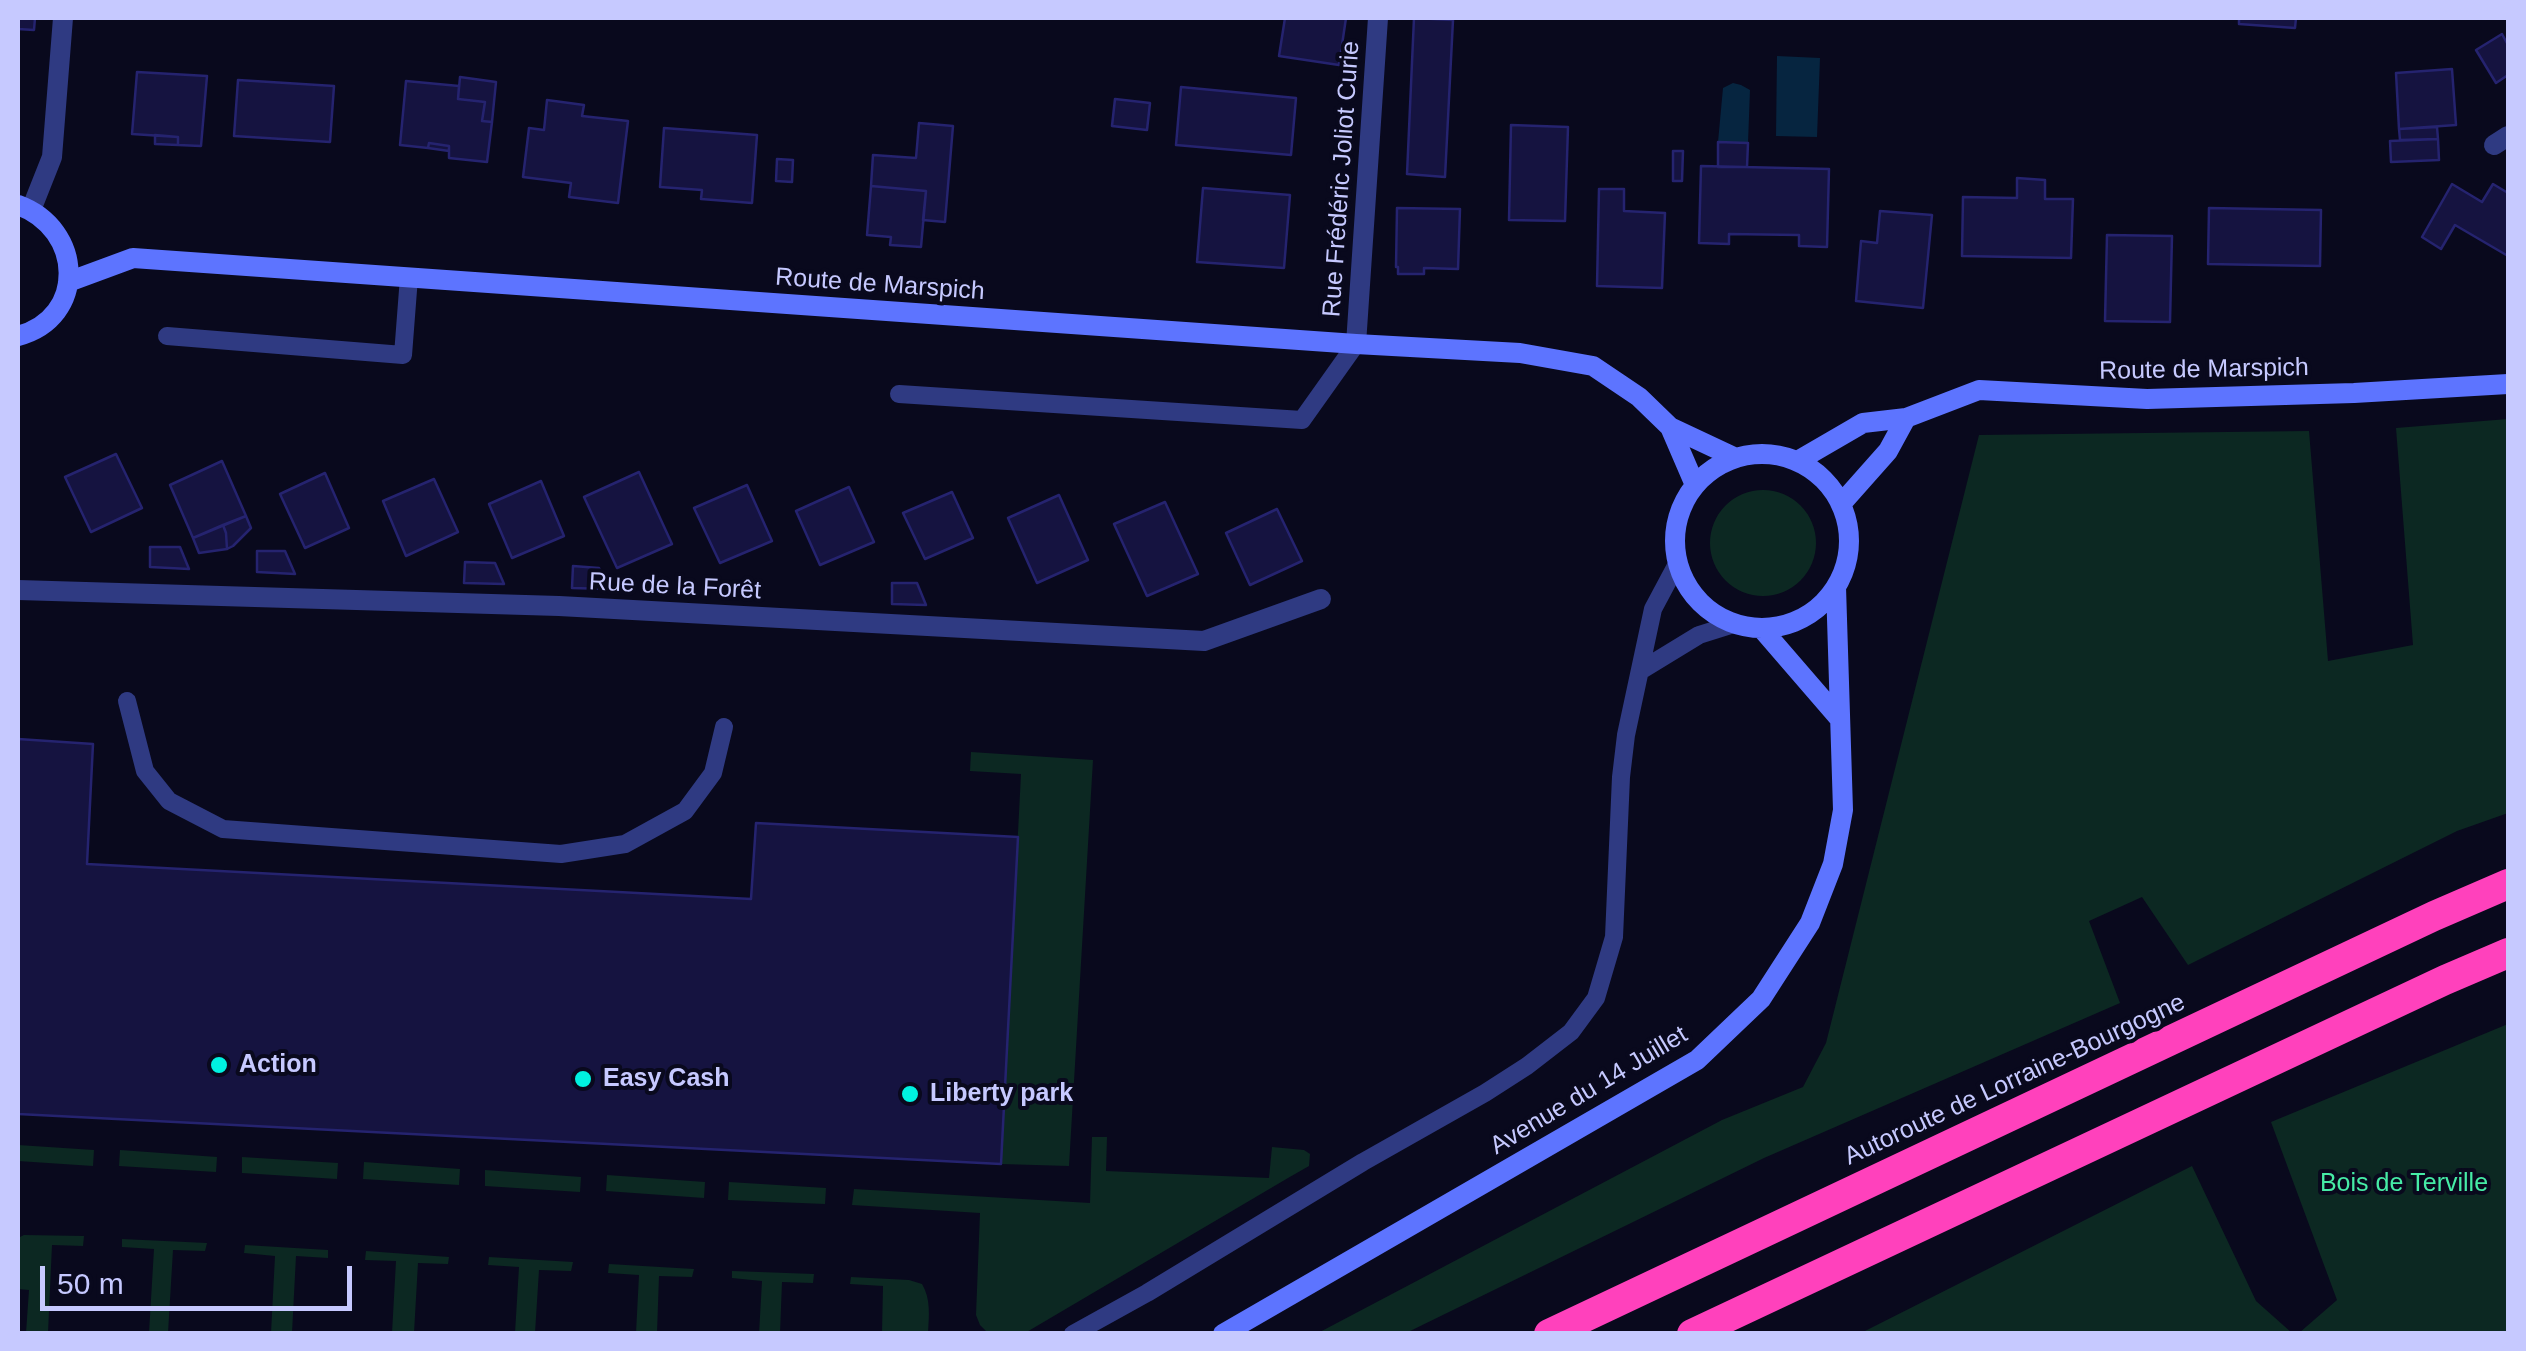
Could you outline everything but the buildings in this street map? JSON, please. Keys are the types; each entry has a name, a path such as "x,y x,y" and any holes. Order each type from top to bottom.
{"highway":[{"name":"Autoroute de Lorraine-Bourgogne","path":"1549,1334 2508,884"},
{"path":"1692,1334 2508,953"}],"main road":[{"path":"18,336 48,321 61,304 68,282 62,240 49,223 24,208"},
{"name":"Route de Marspich","path":"68,282 133,258 1520,353 1593,366 1639,397 1670,426"},
{"name":"Route de Marspich","path":"1801,459 1862,423 1906,418 1979,390 2147,400 2508,384"},
{"path":"1841,504 1888,450 1906,418"},
{"path":"1670,426 1736,458"},
{"path":"1670,426 1695,485"},
{"path":"1760,454 1801,459 1827,483 1841,504 1849,532 1847,561 1836,588 1816,610 1791,624 1762,628 1734,624 1708,611 1688,589 1677,564 1674,536 1680,508 1695,485 1714,468 1736,458 1760,454"},
{"name":"Avenue du 14 Juillet","path":"1223,1334 1697,1060 1761,998 1810,923 1833,864 1843,810 1836,588"},
{"path":"1762,628 1838,717"}],"street":[{"path":"24,208 52,157 63,18"},
{"name":"Rue Frédéric Joliot Curie","path":"1356,344 1378,18"},
{"name":"Rue de la Forêt","path":"18,590 559,606 1204,642 1321,599"}],"lane":[{"path":"167,336 403,356 409,277"},
{"path":"898,394 1302,420 1356,344"},
{"path":"1072,1334 1485,1093 1570,1032 1596,998 1614,936 1626,735 1653,609 1677,564"},
{"path":"1640,671 1699,635 1734,624"},
{"path":"126,701 145,771 169,801 223,829 561,854 624,844 686,810 714,774 724,727"}],"green space":[{"path":"2508,419 2508,813 2457,831 2188,965 2142,897 2089,921 2120,1003 1764,1158 1406,1333 1318,1333 1722,1120 1803,1087 1826,1043 1979,435 2309,431 2328,661 2413,645 2396,428"},
{"path":"1763,490 1783,494 1801,505 1812,523 1816,543 1812,563 1801,581 1783,592 1763,596 1743,592 1725,581 1714,563 1710,543 1714,523 1725,505 1743,494"},
{"path":"971,752 1093,760 1069,1166 1001,1164 1021,774 970,771"},
{"name":"Bois de Terville","path":"2508,1024 2508,1333 2299,1333 2337,1300 2271,1122"},
{"path":"1092,1137 1107,1137 1106,1171 1269,1178 1272,1147 1304,1150 1310,1154 1309,1166 1025,1333 988,1333 976,1315 980,1213 852,1205 854,1189 1090,1203"},
{"path":"18,1145 94,1150 93,1166 18,1161"},
{"path":"120,1150 217,1157 216,1172 119,1166"},
{"path":"242,1157 338,1163 337,1179 242,1173"},
{"path":"364,1162 460,1169 459,1185 363,1179"},
{"path":"2192,1166 2256,1301 2292,1333 1861,1333"},
{"path":"485,1170 581,1177 580,1192 485,1186"},
{"path":"607,1175 705,1182 704,1198 606,1191"},
{"path":"729,1182 826,1188 825,1204 728,1200"},
{"path":"84,1236 83,1246 52,1245 48,1333 26,1333 29,1290 18,1289 18,1238"},
{"path":"122,1239 207,1243 205,1251 173,1250 168,1333 149,1333 154,1249 122,1247"},
{"path":"245,1245 328,1250 328,1258 296,1256 292,1333 271,1333 275,1256 244,1253"},
{"path":"366,1251 449,1257 448,1264 418,1263 414,1333 392,1333 396,1261 365,1260"},
{"path":"489,1257 573,1262 571,1271 539,1270 535,1333 515,1333 519,1267 488,1265"},
{"path":"609,1264 694,1269 692,1277 659,1276 657,1333 636,1333 639,1275 608,1273"},
{"path":"732,1271 814,1274 813,1283 782,1282 780,1333 759,1334 762,1281 732,1278"},
{"path":"851,1277 922,1284 928,1302 928,1333 882,1333 883,1286 850,1284"}],"water":[{"path":"1777,56 1820,58 1817,137 1776,136"},
{"path":"1733,83 1750,90 1748,143 1718,142 1723,88"}],"place":[{"name":"Action","path":"219,1065"},
{"name":"Easy Cash","path":"583,1079"},
{"name":"Liberty park","path":"910,1094"}]}
